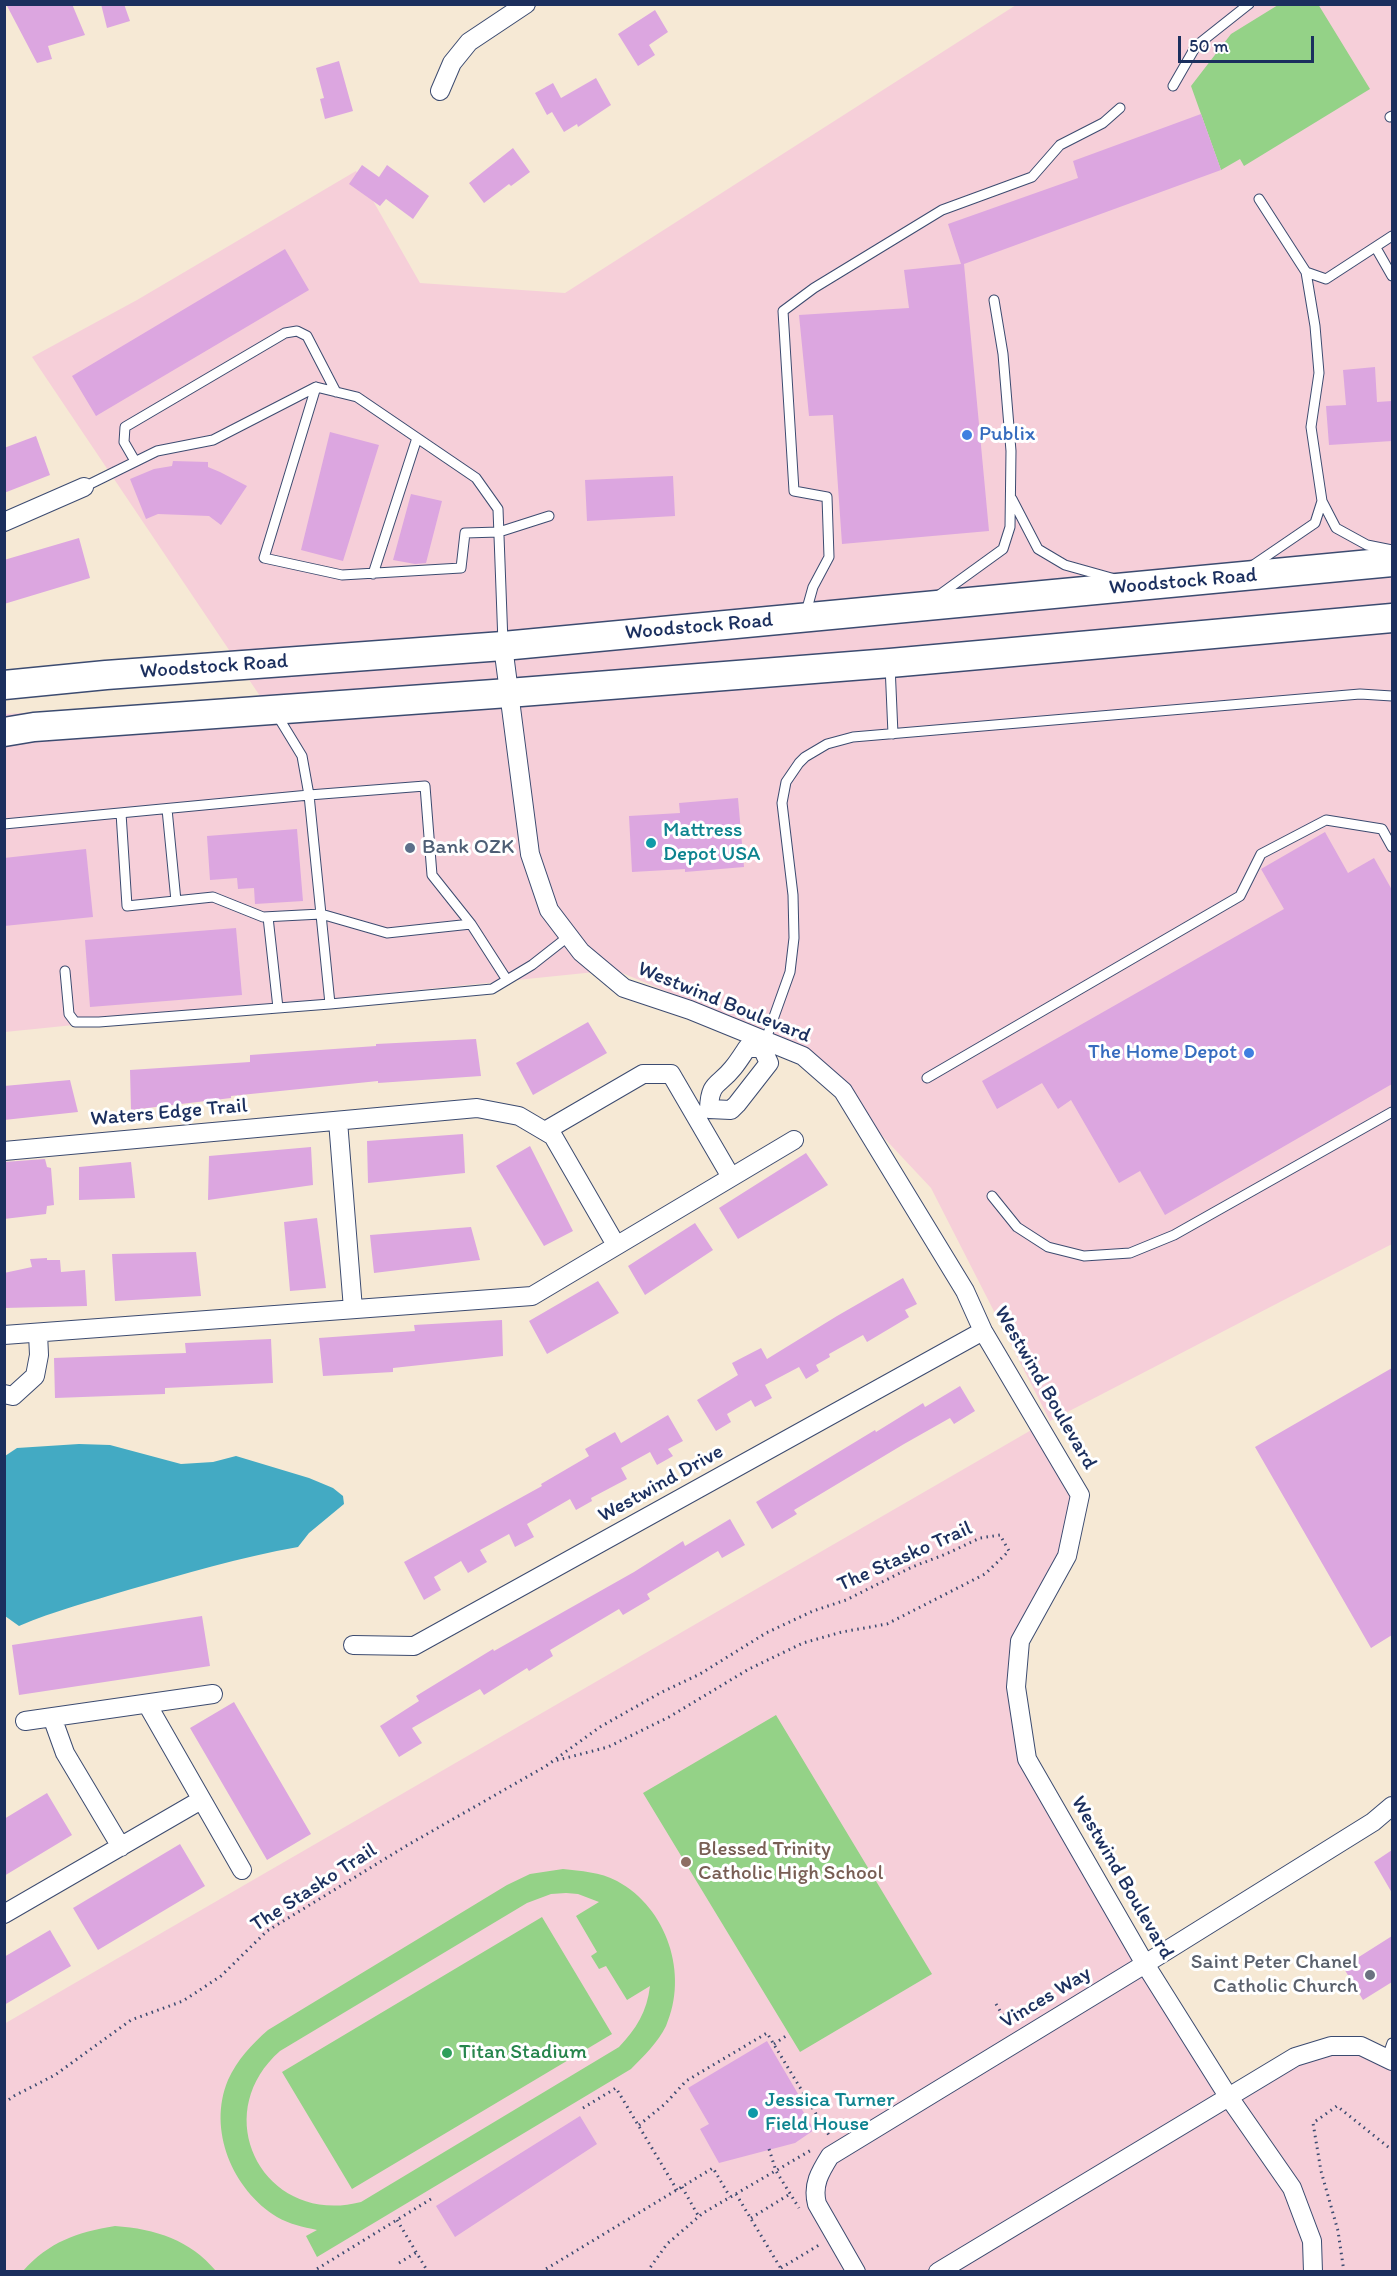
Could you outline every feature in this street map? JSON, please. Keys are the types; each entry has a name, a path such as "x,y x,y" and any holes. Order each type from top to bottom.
{"main road":[{"name":"Woodstock Road","path":"4,686 106,675 503,646 1392,562"},
{"path":"4,732 34,727 890,663 1392,618"}],"street":[{"path":"440,91 452,63 469,42 526,4"},
{"path":"4,522 84,487"},
{"name":"Westwind Boulevard","path":"503,646 530,854 549,910 581,952 624,988 764,1044 803,1056 843,1091 965,1291 983,1332 1080,1495 1067,1556 1020,1641 1016,1687 1027,1759 1145,1965 1229,2097 1292,2188 1312,2241 1313,2271"},
{"path":"764,1044 769,1063 753,1086 731,1110 703,1113 710,1091 732,1070 747,1048 764,1044"},
{"path":"732,1070 753,1086"},
{"path":"545,1131 644,1074 671,1074 703,1113 731,1177"},
{"name":"Waters Edge Trail","path":"4,1151 477,1108 519,1116 553,1136 616,1245"},
{"path":"338,1121 353,1309"},
{"path":"4,1335 532,1296 794,1140"},
{"name":"Westwind Drive","path":"353,1645 414,1646 983,1332"},
{"path":"4,1394 13,1396 35,1376 39,1355 38,1333"},
{"path":"25,1721 213,1694"},
{"path":"147,1704 243,1870"},
{"path":"52,1717 64,1753 121,1847"},
{"path":"4,1914 201,1800"},
{"name":"Vinces Way","path":"856,2271 817,2204 814,2193 819,2173 830,2156 1145,1965 1373,1822 1392,1806"},
{"path":"938,2271 1295,2057 1331,2046 1360,2046 1390,2055"}],"lane":[{"path":"1173,86 1196,46 1249,4"},
{"path":"805,617 813,587 829,557 827,497 794,491 783,311 814,288 942,210 1032,177 1060,145 1102,123 1120,108"},
{"path":"1259,199 1306,273 1315,326 1319,373 1311,427 1322,501 1336,528 1367,545 1392,550"},
{"path":"1306,273 1326,279 1392,236"},
{"path":"1376,248 1392,276"},
{"path":"924,606 1004,549 1010,527 1011,451 1003,354 994,300"},
{"path":"135,461 124,442 125,427 285,333 297,331 307,336 336,392"},
{"path":"316,387 264,558 342,575 461,568 465,533 499,532 549,516"},
{"path":"84,487 157,451 213,440 316,387 357,398 476,478 498,509 503,646"},
{"path":"373,574 417,438"},
{"path":"1012,499 1038,549 1065,565 1096,572 1137,586"},
{"path":"1236,577 1315,523 1322,501"},
{"path":"890,663 893,734"},
{"path":"764,1044 789,972 794,938 793,895 782,803 786,782 805,757 827,744 854,737 1360,694 1392,696"},
{"path":"273,710 302,756 309,795 330,1004"},
{"path":"4,824 426,786 432,875 471,924 507,980"},
{"path":"167,809 176,901"},
{"path":"121,813 127,906 213,897 263,917 321,914 387,933 471,924"},
{"path":"927,1078 1240,896 1261,854 1326,820 1382,829 1392,848"},
{"path":"268,917 278,1008"},
{"path":"65,971 69,1014 75,1022 99,1022 492,989 532,965 569,936"},
{"path":"992,1196 1017,1227 1048,1247 1084,1256 1130,1254 1183,1230 1392,1112"}],"path":[{"name":"The Stasko Trail","path":"4,2103 55,2075 131,2020 183,2001 221,1976 267,1931 406,1846 554,1761 600,1727 660,1693 700,1674 766,1633 846,1600 912,1567 980,1538 1000,1535 1010,1551 985,1574 887,1624 842,1632 803,1643 749,1669 669,1717 608,1747 554,1761"},
{"path":"996,2004 1011,2030"},
{"path":"639,2125 665,2104 686,2081 767,2033 830,2138"},
{"path":"774,2044 789,2034"},
{"path":"583,2108 616,2088 677,2190"},
{"path":"1344,2271 1338,2230 1321,2171 1313,2123 1337,2106 1392,2150"},
{"path":"541,2271 713,2168 730,2197"},
{"path":"682,2187 699,2217"},
{"path":"736,2194 782,2270 821,2244"},
{"path":"751,2218 790,2194"},
{"path":"312,2271 431,2199"},
{"path":"801,2211 802,2203"},
{"path":"397,2220 428,2271"},
{"path":"399,2263 417,2252"}],"shaded area":[{"path":"1016,5 1392,5 1392,1244 1050,1421 931,1188 798,1046 615,970 5,1032 5,714 262,699 32,357 137,300 356,171 420,283 565,293"},
{"name":"Blessed Trinity Catholic High School","path":"1040,1425 1080,1495 1067,1556 1020,1641 1027,1759 1225,2093 1331,2046 1392,2063 1392,2271 5,2271 4,2024"}],"green space":[{"path":"1318,4 1370,89 1244,166 1240,159 1221,170 1191,86 1231,34 1278,5"},
{"path":"776,1715 932,1974 800,2052 643,1793"},
{"path":"563,1869 604,1876 617,1881 634,1893 649,1908 661,1925 674,1964 673,2006 663,2032 631,2069 317,2257 306,2236 317,2230 286,2222 277,2217 261,2205 237,2175 228,2157 221,2119 222,2099 228,2080 245,2053 268,2030 507,1885 530,1874","holes":["551,1894 578,1894 599,1902 576,1916 597,1952 591,1956 599,1969 606,1966 627,2000 650,1986 640,2020 619,2047 361,2202 327,2205 297,2198 274,2182 257,2160 248,2134 248,2106 258,2077 280,2051 527,1903"]},
{"name":"Titan Stadium","path":"542,1917 612,2034 352,2189 282,2072"},
{"path":"115,2226 158,2233 171,2238 195,2251 216,2271 23,2271 43,2253 64,2240 88,2231"}],"water":[{"path":"79,1444 110,1445 181,1464 213,1462 236,1456 309,1478 333,1488 343,1496 344,1504 309,1533 298,1547 170,1578 73,1606 19,1626 5,1616 5,1456 17,1448"}],"building":[{"path":"6,4 72,4 85,35 48,46 52,59 37,63"},
{"path":"101,4 124,4 130,21 107,28"},
{"path":"655,10 668,32 649,45 655,55 638,66 618,34"},
{"path":"339,61 353,111 325,119 320,99 324,98 316,68"},
{"path":"596,78 611,105 578,127 577,124 564,132 552,112 547,115 535,93 553,83 561,98"},
{"path":"1201,114 1221,170 964,264 989,531 842,544 833,415 809,416 799,315 909,308 904,270 961,264 948,224 1078,178 1073,161"},
{"path":"513,148 530,172 484,203 469,183"},
{"path":"362,165 379,177 387,165 429,196 413,219 386,199 380,206 349,184"},
{"path":"285,249 309,290 96,416 72,376"},
{"path":"1375,367 1377,402 1392,401 1392,441 1329,445 1326,406 1346,405 1343,370"},
{"path":"330,432 379,445 343,561 301,550"},
{"path":"36,436 50,475 4,493 4,448"},
{"path":"173,461 208,462 208,467 247,486 221,525 209,516 158,514 146,519 130,479 154,469 172,466"},
{"path":"673,476 675,516 587,521 585,480"},
{"path":"411,494 442,501 426,563 415,564 393,560"},
{"path":"79,538 90,578 4,604 4,560"},
{"path":"738,798 744,867 685,872 685,869 632,872 629,816 680,813 679,803"},
{"path":"297,829 303,901 255,904 254,888 238,889 237,878 210,880 207,836"},
{"name":"The Home Depot","path":"1325,832 1348,873 1374,858 1392,890 1392,1084 1165,1215 1140,1171 1119,1183 1071,1100 1058,1109 1042,1083 997,1109 982,1081 1284,909 1261,869"},
{"path":"86,849 93,917 4,926 4,858"},
{"path":"236,928 242,995 90,1007 85,940"},
{"path":"588,1022 607,1053 533,1095 516,1063"},
{"path":"476,1039 481,1076 378,1083 378,1081 231,1096 231,1098 131,1110 130,1070 250,1062 250,1055 376,1046 376,1044"},
{"path":"70,1080 78,1112 4,1120 4,1086"},
{"path":"463,1134 465,1173 368,1183 367,1141"},
{"path":"530,1146 573,1231 544,1246 496,1166"},
{"path":"311,1147 313,1185 208,1200 209,1156"},
{"path":"806,1153 828,1185 738,1239 719,1208"},
{"path":"45,1159 47,1167 51,1168 54,1205 47,1206 46,1214 4,1219 4,1162"},
{"path":"131,1162 135,1198 79,1200 79,1167"},
{"path":"317,1218 326,1288 290,1291 284,1222"},
{"path":"695,1223 713,1250 645,1295 628,1266"},
{"path":"471,1227 480,1260 374,1273 370,1235"},
{"path":"196,1252 201,1296 115,1301 112,1254"},
{"path":"47,1258 47,1260 60,1260 61,1272 85,1270 87,1306 4,1308 4,1273 32,1267 30,1259"},
{"path":"903,1278 917,1304 905,1310 909,1317 867,1342 863,1335 829,1354 830,1357 816,1365 819,1371 806,1379 799,1367 765,1385 772,1398 755,1407 751,1400 727,1414 731,1422 716,1431 697,1400 738,1375 732,1363 761,1348 767,1359"},
{"path":"598,1281 619,1313 547,1354 529,1321"},
{"path":"502,1320 503,1356 393,1368 393,1372 323,1376 319,1338 415,1331 414,1325"},
{"path":"271,1339 273,1383 165,1388 165,1394 55,1398 54,1358 186,1353 185,1343"},
{"path":"1392,1368 1392,1635 1371,1648 1255,1447"},
{"path":"960,1386 975,1411 954,1424 950,1418 904,1444 794,1510 797,1514 772,1529 756,1502 875,1430 876,1432 923,1403 925,1407"},
{"path":"668,1415 683,1441 668,1449 673,1456 657,1465 650,1452 621,1468 627,1479 591,1498 592,1501 576,1510 570,1499 527,1524 534,1537 515,1547 509,1534 480,1550 487,1562 468,1573 461,1561 434,1577 441,1590 424,1600 404,1562 542,1486 541,1484 589,1456 585,1449 615,1432 621,1443"},
{"path":"730,1519 745,1545 722,1558 718,1551 647,1594 650,1599 623,1615 619,1609 550,1650 553,1656 529,1671 527,1668 484,1695 480,1689 412,1728 422,1743 399,1757 380,1726 419,1701 416,1696 493,1649 494,1651 634,1572 683,1541 685,1546"},
{"path":"202,1616 210,1666 19,1695 12,1645"},
{"path":"234,1702 311,1834 267,1860 190,1728"},
{"path":"47,1793 72,1835 4,1876 4,1819"},
{"path":"180,1844 205,1886 98,1950 73,1908"},
{"path":"1392,1850 1392,1893 1374,1862"},
{"path":"50,1930 71,1966 4,2005 4,1957"},
{"name":"Saint Peter Chanel Catholic Church","path":"1392,1936 1392,1982 1363,2000 1343,1967"},
{"name":"Jessica Turner Field House","path":"767,2041 801,2099 797,2101 814,2130 795,2143 719,2163 700,2129 709,2124 688,2088"},
{"path":"580,2116 597,2144 455,2237 436,2206"}],"place":[{"name":"Publix","path":"967,435"},
{"name":"Mattress Depot USA","path":"651,843"},
{"name":"Bank OZK","path":"410,848"},
{"name":"The Home Depot","path":"1249,1053"},
{"name":"Blessed Trinity Catholic High School","path":"686,1862"},
{"name":"Saint Peter Chanel Catholic Church","path":"1370,1975"},
{"name":"Titan Stadium","path":"447,2053"},
{"name":"Jessica Turner Field House","path":"753,2113"}]}
